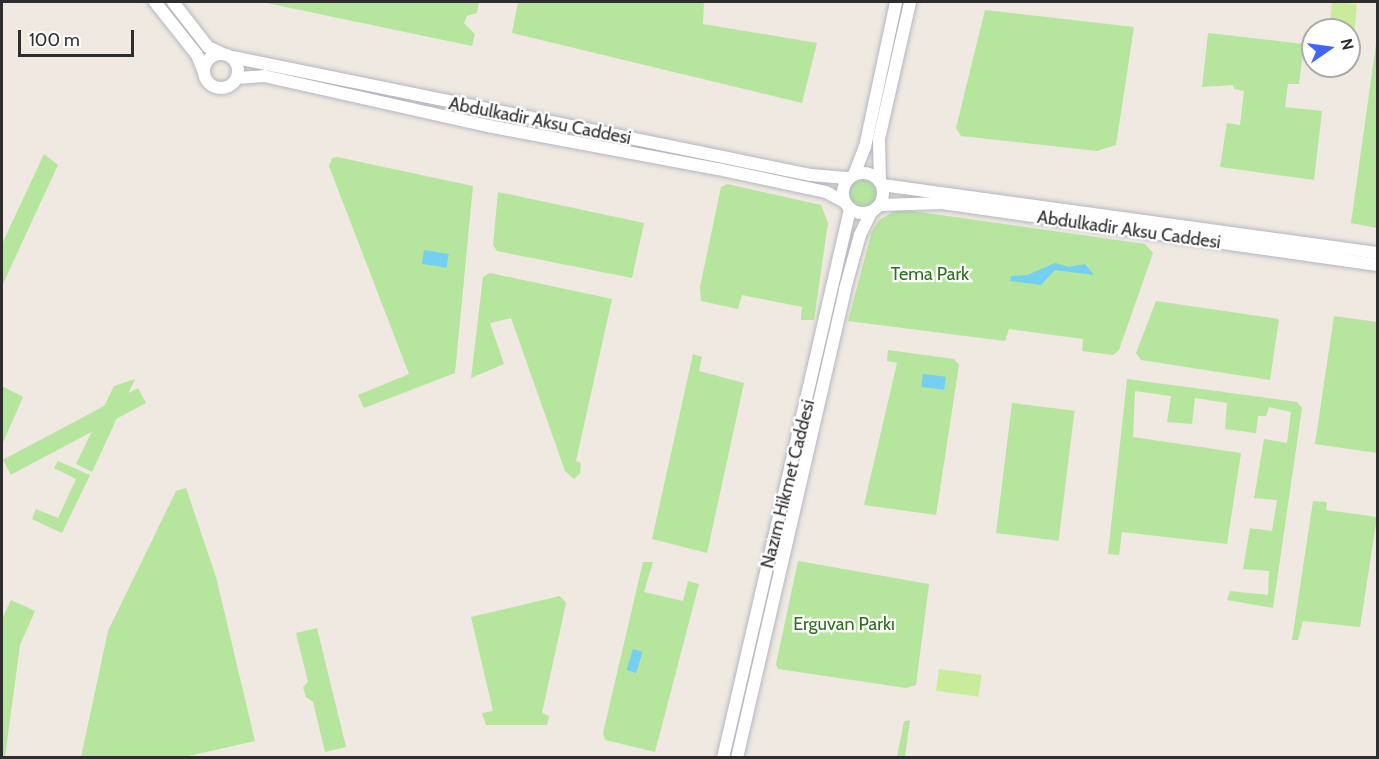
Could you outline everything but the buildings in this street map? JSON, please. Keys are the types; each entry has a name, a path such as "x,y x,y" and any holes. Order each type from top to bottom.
{"main road":[{"path":"155,2 196,56 208,83 218,88 230,86 237,78 238,66 226,55 206,61 204,72"},
{"name":"Abdulkadir Aksu Caddesi","path":"173,2 208,46 226,55 811,175 851,176"},
{"path":"896,2 865,147 843,189 847,206 876,209 881,183 879,139 910,2"},
{"name":"Abdulkadir Aksu Caddesi","path":"237,78 264,76 488,126 718,169 826,192 847,206"},
{"path":"851,176 865,173 881,183"},
{"name":"Abdulkadir Aksu Caddesi","path":"881,183 1377,253"},
{"name":"Abdulkadir Aksu Caddesi","path":"876,209 942,203 1377,266"},
{"name":"Nazım Hikmet Caddesi","path":"723,758 847,206"},
{"name":"Nazım Hikmet Caddesi","path":"737,758 845,289 860,235 876,209"}],"green space":[{"path":"262,2 479,2 477,13 467,16 464,23 475,34 472,46"},
{"path":"518,2 704,2 703,24 817,43 802,103 512,33"},
{"path":"1332,2 1357,4 1356,18 1331,18"},
{"path":"985,10 1134,27 1116,145 1097,151 961,136 956,128"},
{"path":"1208,33 1301,44 1299,84 1288,84 1285,107 1322,111 1314,180 1220,167 1227,123 1240,125 1244,91 1234,89 1233,85 1202,87"},
{"path":"1377,37 1377,228 1351,223"},
{"path":"44,154 58,165 2,286 2,244"},
{"path":"337,157 473,186 455,373 364,408 358,395 409,374 329,166 332,158"},
{"path":"863,178 875,182 879,194 875,206 863,210 851,206 847,194 851,182"},
{"path":"727,184 821,205 828,223 814,320 801,320 802,307 742,295 738,309 701,301 700,287 721,187"},
{"path":"498,192 644,223 632,278 497,251 493,245"},
{"name":"Tema Park","path":"898,209 1145,244 1153,253 1119,350 1113,355 1082,351 1083,339 1009,329 1005,341 848,321 872,231 879,220"},
{"path":"490,273 612,299 576,461 581,463 580,473 574,479 565,471 511,318 490,323 504,364 471,378 483,277"},
{"path":"1156,301 1279,319 1270,380 1141,360 1136,353"},
{"path":"1334,316 1377,322 1377,453 1315,444"},
{"path":"888,350 954,359 959,365 936,515 864,505 897,363 887,361"},
{"path":"693,354 702,357 699,371 744,383 707,553 652,539"},
{"path":"135,379 92,472 76,464 114,386"},
{"path":"1127,379 1297,402 1302,408 1273,608 1227,600 1230,591 1268,595 1269,571 1243,569 1250,528 1272,531 1277,500 1254,498 1264,439 1287,443 1291,412 1269,407 1266,416 1258,416 1256,433 1225,429 1227,403 1195,398 1192,424 1167,422 1171,396 1135,391 1133,437 1241,453 1227,544 1122,532 1119,555 1108,554"},
{"path":"2,386 23,397 2,445"},
{"path":"138,388 146,403 11,475 3,460"},
{"path":"1012,403 1075,411 1059,541 996,533"},
{"path":"58,461 90,475 62,533 32,519 36,509 58,518 76,479 54,468"},
{"path":"186,488 216,577 255,741 184,757 81,757 108,631 176,491"},
{"path":"1313,501 1327,502 1326,510 1377,517 1360,627 1303,621 1298,640 1292,640"},
{"name":"Erguvan Parkı","path":"798,561 929,584 916,685 906,688 778,669 776,664"},
{"path":"643,562 653,562 644,592 683,601 688,581 699,584 655,752 605,740 603,733"},
{"path":"560,596 566,603 542,713 549,716 547,725 486,725 482,713 493,711 471,617"},
{"path":"11,600 35,611 20,645 5,757 2,757 2,619"},
{"path":"317,628 346,747 325,752 313,702 306,697 303,687 308,682 296,633"},
{"path":"939,669 982,675 979,697 936,691"},
{"path":"910,720 905,757 897,757 904,721"}],"water":[{"path":"424,250 449,254 447,268 422,264"},
{"path":"1055,263 1069,267 1085,264 1094,275 1055,270 1041,285 1010,281 1011,276 1027,275"},
{"path":"923,374 946,377 944,390 921,387"},
{"path":"633,649 643,652 636,673 627,670"}]}
